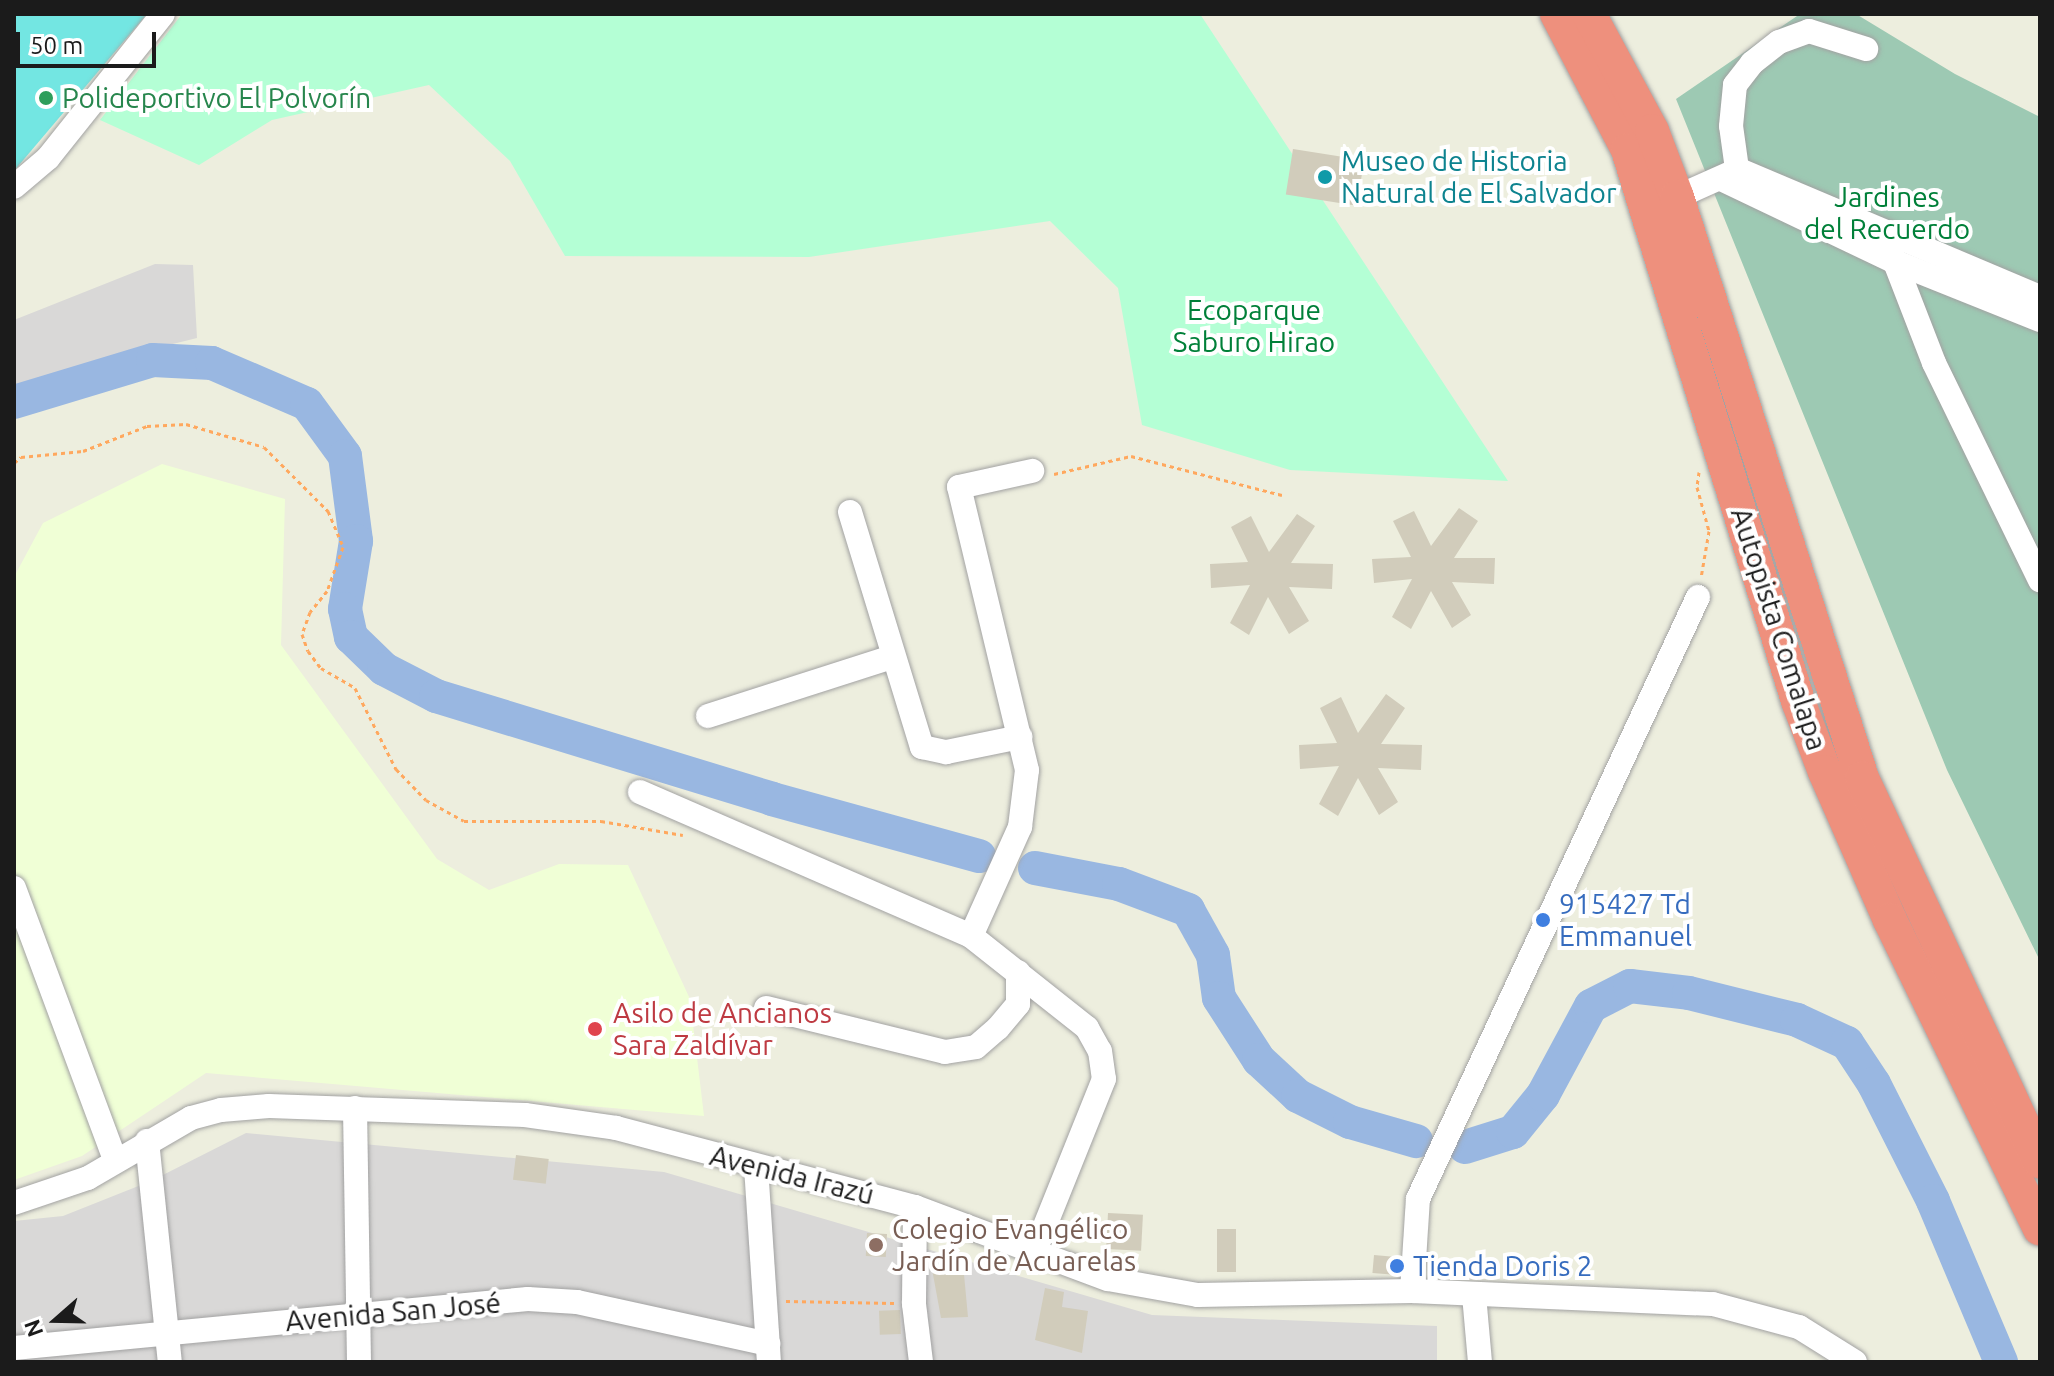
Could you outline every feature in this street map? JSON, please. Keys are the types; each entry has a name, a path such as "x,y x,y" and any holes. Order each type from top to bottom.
{"highway":[{"name":"Autopista Comalapa","path":"1557,14 1628,150 1798,701 1825,772 1890,920 2040,1229"},
{"name":"Autopista Comalapa","path":"1589,14 1652,131 1677,197 1848,741 1957,992 2040,1162"}],"street":[{"path":"14,187 48,158 163,14"},
{"path":"1729,174 1735,85 1752,63 1779,42 1809,31 1866,49"},
{"path":"1729,174 1893,261 2040,320"},
{"path":"1677,197 1706,181 1729,174 2040,297"},
{"path":"1884,234 1934,363 2040,580"},
{"path":"971,936 1020,827 1027,796 1020,737 959,487 1032,471"},
{"path":"850,512 922,747 946,752 1020,737"},
{"path":"1412,1291 1418,1199 1698,597"},
{"path":"708,716 892,657"},
{"path":"640,792 971,936 1087,1028 1100,1051 1104,1079 1035,1251"},
{"path":"14,888 115,1160"},
{"path":"766,1008 945,1052 976,1047 998,1028 1018,1004 1018,972"},
{"path":"355,1108 359,1362"},
{"name":"Avenida Irazú","path":"14,1203 62,1189 191,1118 221,1110 355,1108 525,1115 616,1128 915,1207 1108,1279 1198,1295 1412,1291 1713,1304 1799,1327 1855,1362"},
{"path":"147,1141 170,1362"},
{"path":"756,1167 769,1353"},
{"path":"915,1207 914,1304 921,1362"},
{"path":"1474,1295 1480,1362"},
{"name":"Avenida San José","path":"14,1348 528,1299 577,1302 769,1353"}],"path":[{"path":"1698,597 1709,531 1697,487 1714,423"},
{"path":"14,463 21,457 83,451 147,426 186,424 264,447 328,511 343,547 327,591 310,612 302,634 308,651 321,668 355,688 396,769 426,800 464,821 601,821 687,836"},
{"path":"1032,471 1046,476 1131,456 1282,495"},
{"path":"766,1301 914,1304"}],"shaded area":[{"name":"Polideportivo El Polvorín","path":"14,14 147,14 14,171"},
{"path":"155,264 193,265 197,338 80,367 14,392 14,320"},
{"path":"162,464 285,499 281,645 437,859 489,890 559,864 628,865 690,999 704,1116 206,1073 82,1156 14,1180 14,577 43,523"},
{"path":"246,1133 664,1172 1152,1315 1437,1326 1437,1362 14,1362 14,1221 63,1216 151,1181"}],"green space":[{"name":"Ecoparque Saburo Hirao","path":"182,14 1200,14 1508,481 1290,470 1142,425 1118,288 1050,221 809,257 565,256 510,161 429,85 272,120 199,165 100,120"},
{"name":"Jardines del Recuerdo","path":"1800,14 1856,14 1955,74 2040,117 2040,961 1947,770 1676,99"}],"building":[{"name":"Museo de Historia Natural de El Salvador","path":"1293,149 1364,160 1357,206 1286,194"},
{"path":"1459,508 1478,521 1454,558 1495,558 1494,584 1452,582 1471,615 1452,628 1431,591 1411,629 1392,617 1412,579 1374,583 1372,559 1411,557 1393,521 1414,511 1431,546"},
{"path":"1297,514 1315,526 1291,563 1333,564 1332,589 1289,587 1309,621 1289,634 1268,597 1249,635 1230,623 1250,585 1211,588 1210,564 1248,562 1231,527 1251,516 1269,552"},
{"path":"1386,694 1405,708 1381,744 1422,745 1421,770 1378,768 1398,802 1379,815 1358,778 1338,816 1319,804 1339,766 1300,769 1299,745 1337,743 1320,708 1341,697 1358,733"},
{"path":"516,1155 549,1159 546,1184 513,1180"},
{"path":"1108,1213 1143,1215 1141,1251 1106,1249"},
{"path":"1217,1229 1236,1229 1236,1272 1217,1272"},
{"name":"Colegio Evangélico Jardín de Acuarelas","path":"867,1233 887,1234 886,1257 866,1256"},
{"path":"962,1253 968,1317 941,1318 932,1269 945,1268 944,1254"},
{"path":"1374,1255 1399,1257 1397,1275 1372,1273"},
{"path":"1045,1288 1064,1292 1062,1307 1088,1311 1082,1353 1035,1340"},
{"path":"900,1310 901,1334 880,1335 879,1311"}],"waterway":[{"path":"14,402 153,360 212,363 307,404 345,456 356,541 345,609 351,637 384,669 436,696 772,799 979,856"},
{"path":"1035,868 1119,884 1188,910 1213,955 1219,998 1259,1060 1298,1096 1350,1122 1416,1141"},
{"path":"1465,1147 1513,1132 1543,1095 1591,1006 1630,986 1689,993 1797,1020 1847,1043 1874,1084 1933,1201 2001,1362"}],"place":[{"name":"Polideportivo El Polvorín","path":"46,98"},
{"name":"Museo de Historia Natural de El Salvador","path":"1325,177"},
{"name":"915427 Td Emmanuel","path":"1543,920"},
{"name":"Asilo de Ancianos Sara Zaldívar","path":"595,1029"},
{"name":"Colegio Evangélico Jardín de Acuarelas","path":"876,1245"},
{"name":"Tienda Doris 2","path":"1397,1266"}]}
